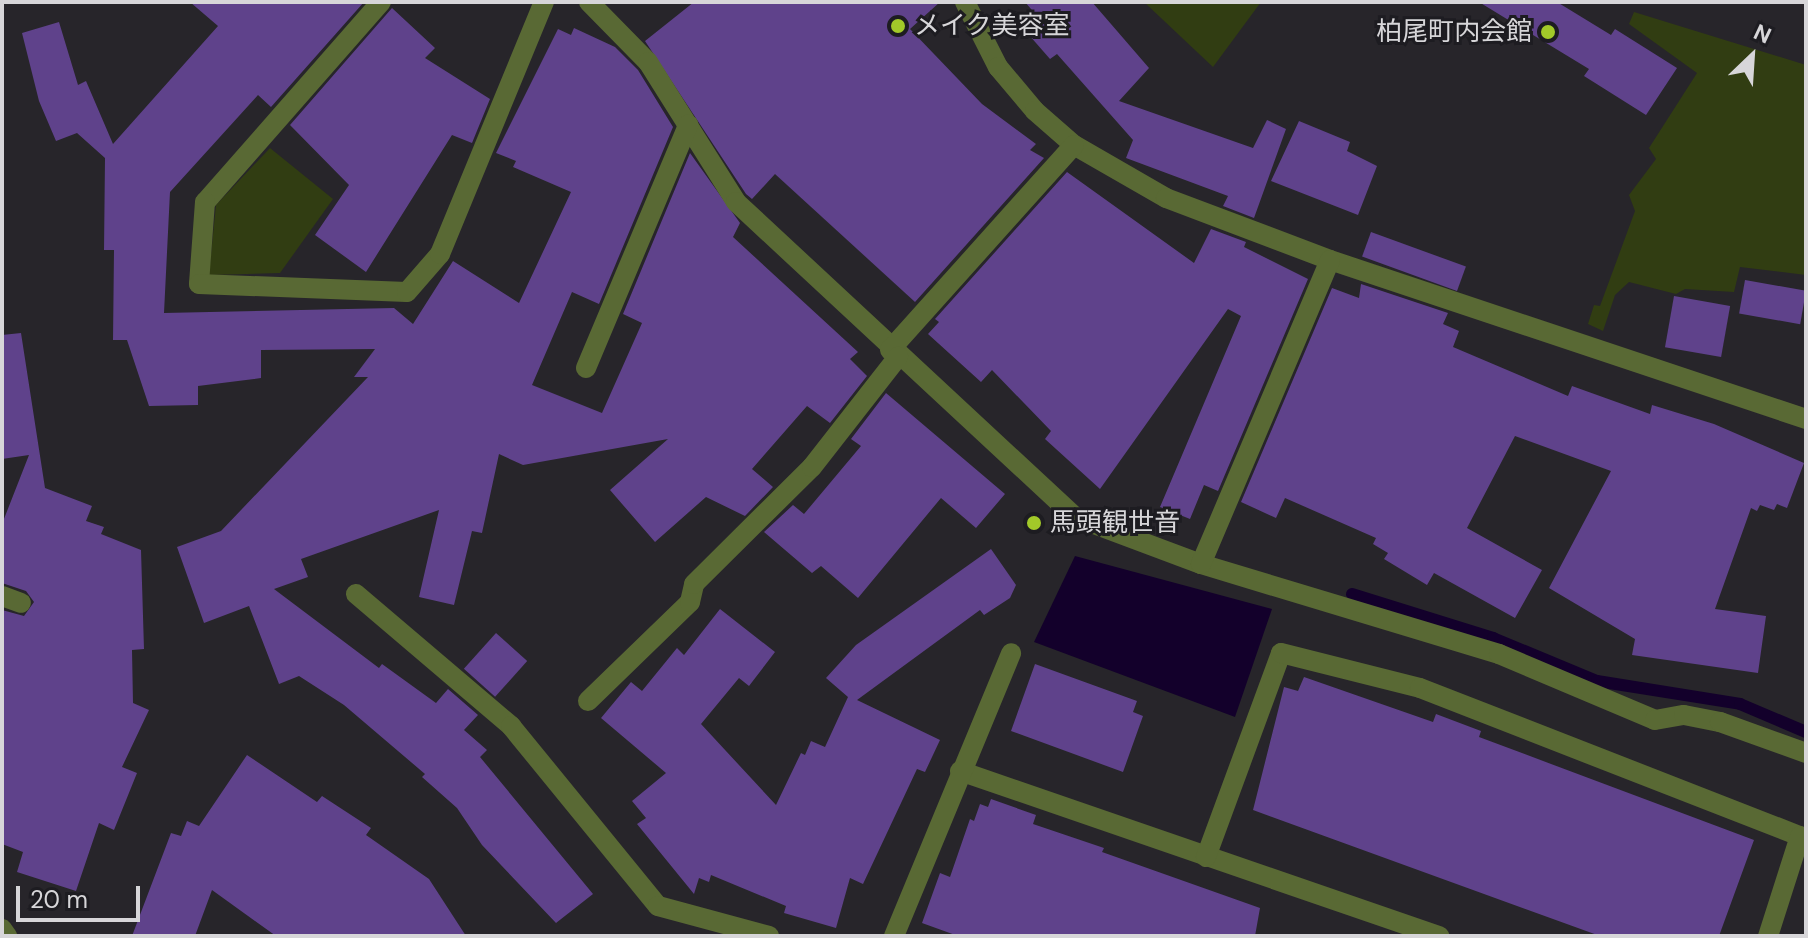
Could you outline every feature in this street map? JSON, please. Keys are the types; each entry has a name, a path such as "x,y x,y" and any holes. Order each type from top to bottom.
{"street":[{"path":"381,2 205,202 199,284 407,292 440,254 544,2"},
{"path":"589,2 648,62 736,202 894,353 1075,517 1201,564 1499,654 1655,720 1684,715 1720,722 1806,753"},
{"path":"965,2 998,67 1074,145 1166,198 1330,260 1806,419"},
{"path":"586,368 688,125"},
{"path":"588,701 690,602 694,584 812,467 894,353 1074,145"},
{"path":"1201,564 1330,260"},
{"path":"356,594 511,726 658,906 769,936"},
{"path":"894,936 1011,653"},
{"path":"1206,857 1281,653 1420,688 1800,836 1768,936"},
{"path":"960,771 1439,936"},
{"path":"2,929 7,936"}],"green space":[{"path":"1144,2 1261,2 1213,67"},
{"path":"1634,12 1806,65 1806,275 1740,267 1734,292 1685,289 1676,294 1629,282 1615,295 1603,331 1588,324 1594,305 1600,306 1635,211 1629,195 1656,159 1649,148 1697,73 1629,24"},
{"path":"270,148 333,199 280,273 209,275 216,205"}],"shaded area":[{"path":"1075,556 1272,609 1235,717 1034,642"}],"building":[{"path":"190,2 364,2 271,107 258,95 170,192 164,313 394,308 413,324 453,261 519,303 571,192 513,167 516,161 496,153 558,29 571,35 574,28 615,47 638,70 673,127 599,304 572,292 532,385 602,413 642,323 623,314 690,153 740,223 733,237 858,352 850,359 867,376 830,423 807,406 752,469 773,487 745,516 706,497 655,542 610,490 668,439 523,465 499,454 482,533 472,531 454,605 419,597 439,510 301,559 308,577 274,589 379,668 382,664 436,703 448,689 478,715 464,730 487,750 480,757 593,894 556,923 482,845 457,808 422,777 425,774 344,705 299,676 279,684 249,606 204,623 177,547 221,531 368,377 354,377 375,349 261,350 261,378 198,386 198,405 149,406 127,340 113,340 114,250 104,250 105,158 77,133 56,141 39,101 22,33 59,22 78,85 86,81 113,144 218,26"},
{"path":"694,2 940,2 910,29 982,104 1036,144 1030,150 1044,158 915,302 775,174 752,199 746,194 645,41"},
{"path":"1025,2 1092,2 1149,68 1119,101 1253,148 1267,120 1286,129 1254,218 1223,206 1228,196 1126,158 1133,140 1057,54 1050,59 1029,35 1043,23"},
{"path":"1479,2 1557,2 1611,35 1615,29 1677,68 1646,115 1584,76 1589,69"},
{"path":"392,8 435,48 425,58 490,99 472,143 452,135 366,272 315,235 349,185 290,125"},
{"path":"1299,121 1350,142 1347,151 1377,166 1358,215 1271,181"},
{"path":"1067,172 1194,263 1211,229 1246,242 1244,247 1308,279 1218,491 1204,485 1190,519 1160,507 1241,316 1228,309 1100,489 1045,439 1051,431 992,370 981,382 928,334 939,322 935,319"},
{"path":"1371,232 1466,267 1457,291 1362,256"},
{"path":"1745,280 1806,291 1800,324 1739,313"},
{"path":"1361,284 1448,313 1443,324 1459,331 1453,347 1568,396 1572,386 1650,414 1652,405 1714,424 1804,463 1787,508 1777,504 1774,510 1760,505 1757,511 1751,508 1715,609 1766,616 1758,673 1632,655 1635,639 1549,588 1611,471 1515,436 1467,528 1542,570 1515,618 1434,573 1427,585 1384,559 1388,553 1373,544 1376,538 1285,498 1276,518 1241,502 1332,288 1359,298"},
{"path":"1674,296 1730,306 1721,357 1665,347"},
{"path":"21,333 45,488 92,506 86,521 104,527 101,534 141,550 144,649 132,650 133,703 149,710 122,767 137,773 114,830 99,823 76,891 17,872 23,852 2,844 2,610 24,616 34,602 26,591 2,583 2,524 29,455 2,459 2,335"},
{"path":"886,393 1005,494 976,528 941,498 858,598 821,566 812,573 764,532 793,505 804,514 861,446 851,439"},
{"path":"991,549 1016,585 1010,598 984,615 980,610 857,700 940,740 925,772 917,769 863,884 850,878 836,928 784,913 786,906 711,875 709,882 699,878 694,894 637,824 646,818 632,801 666,773 601,718 631,682 642,691 677,648 684,655 720,609 775,652 749,686 739,678 701,724 776,805 801,753 805,755 811,741 825,747 848,697 826,678 856,645"},
{"path":"496,633 527,661 495,697 464,669"},
{"path":"1035,664 1137,701 1133,712 1143,716 1123,772 1011,731"},
{"path":"1304,677 1433,722 1436,714 1481,731 1479,737 1754,840 1719,936 1600,936 1253,810 1284,687 1298,691"},
{"path":"247,755 317,802 322,796 371,828 366,835 429,879 466,936 276,936 212,890 195,936 132,936 171,833 181,836 187,821 199,826"},
{"path":"991,799 1036,815 1033,824 1104,848 1102,852 1260,908 1255,936 958,936 922,923 940,873 950,877 970,819 974,821 980,804 988,807"}],"waterway":[{"path":"1352,594 1493,638 1597,681 1740,704 1806,732"}],"place":[{"name":"メイク美容室","path":"898,26"},
{"name":"柏尾町内会館","path":"1548,32"},
{"name":"馬頭観世音","path":"1034,523"}]}
